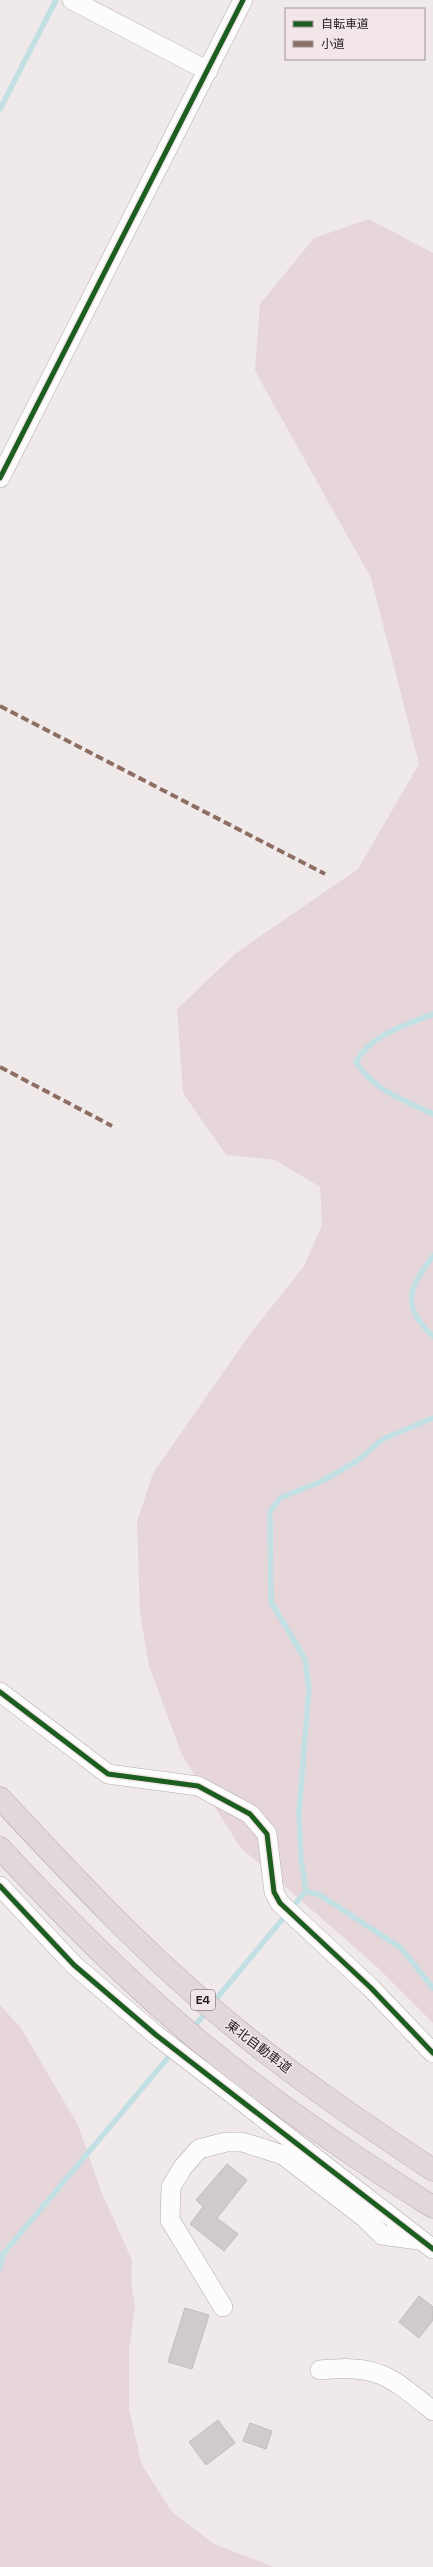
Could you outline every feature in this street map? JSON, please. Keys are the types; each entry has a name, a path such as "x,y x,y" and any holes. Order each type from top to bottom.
{"highway":[{"name":"東北自動車道","path":"0,1798 144,1948 222,2017 285,2066 433,2170"},
{"name":"E4","path":"0,1848 35,1886 124,1974 199,2041 350,2154 433,2207"}],"street":[{"path":"72,0 208,71"},
{"path":"0,478 243,0"},
{"path":"0,1692 108,1774 198,1786 250,1814 267,1834 274,1892 280,1903 371,1988 433,2053"},
{"path":"0,1886 74,1965 156,2035 427,2245"},
{"path":"223,2307 170,2220 171,2187 183,2167 199,2149 226,2142 242,2142 283,2155 365,2218 382,2235 427,2245"},
{"path":"320,2370 373,2370 395,2381 433,2411"}],"shaded area":[{"path":"369,219 433,253 433,2023 376,1966 240,1847 182,1755 149,1666 140,1613 137,1522 153,1473 250,1334 304,1266 322,1225 320,1187 275,1160 226,1155 183,1093 177,1009 236,953 358,869 419,764 371,578 255,371 260,304 314,238"},
{"path":"0,2005 21,2028 78,2125 101,2191 132,2260 131,2281 135,2306 129,2349 129,2410 142,2465 172,2512 214,2544 274,2567 0,2567"}],"building":[{"path":"227,2164 247,2180 217,2218 238,2234 224,2251 190,2224 203,2207 196,2200"},
{"path":"419,2296 433,2307 433,2320 419,2338 399,2322"},
{"path":"185,2308 209,2315 192,2369 168,2362"},
{"path":"218,2420 235,2443 206,2465 189,2442"},
{"path":"250,2423 272,2431 266,2449 243,2441"}],"waterway":[{"path":"0,109 56,0"},
{"path":"433,1014 400,1027 379,1038 362,1053 356,1062 363,1072 381,1088 390,1094 433,1114"},
{"path":"433,1256 418,1278 412,1297 412,1306 416,1315 433,1336"},
{"path":"212,2004 306,1891 301,1858 299,1812 309,1688 305,1659 271,1602 270,1512 280,1498 322,1481 357,1461 383,1439 433,1418"},
{"path":"306,1891 320,1895 401,1948 433,1988"},
{"path":"192,2029 207,2011"},
{"path":"0,2268 3,2254 187,2035"}],"marked path":[{"path":"0,706 325,874"},
{"path":"0,1067 112,1126"}],"cycle path":[{"path":"0,478 243,0"},
{"path":"0,1692 108,1774 198,1786 250,1814 267,1834 274,1892 280,1903 371,1988 433,2053"},
{"path":"0,1886 74,1965 156,2035 433,2249"}]}
